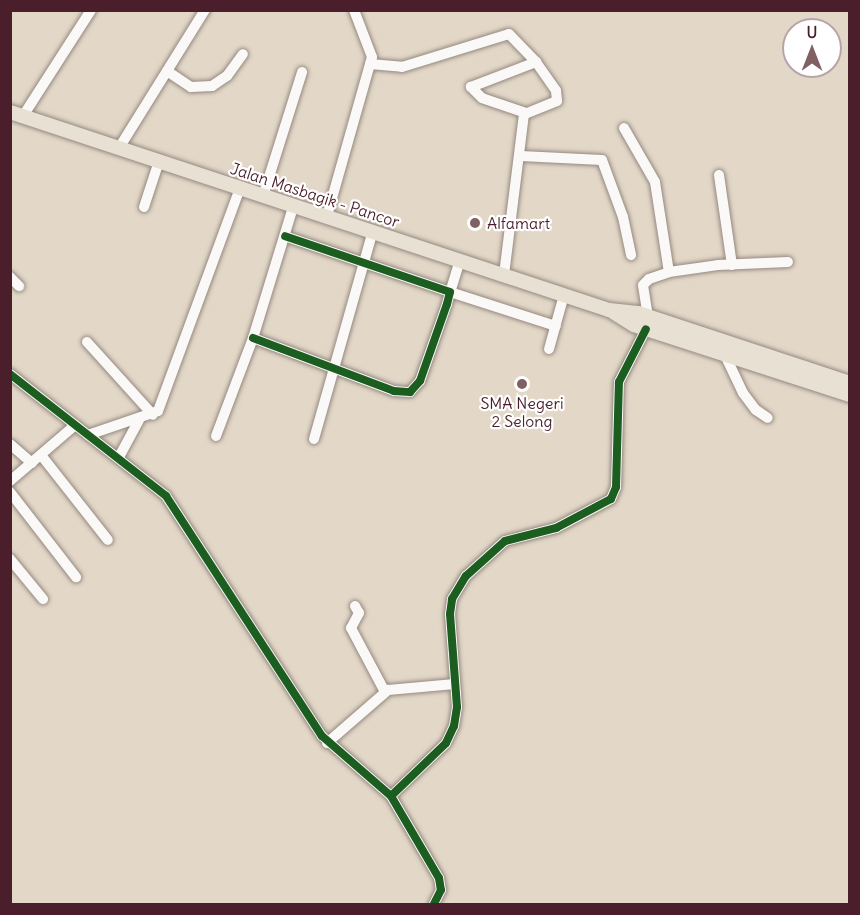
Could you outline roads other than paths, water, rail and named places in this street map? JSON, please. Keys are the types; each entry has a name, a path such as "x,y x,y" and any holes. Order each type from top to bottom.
{"main road":[{"name":"Jalan Masbagik - Pancor","path":"16,114 647,323 849,383"},
{"name":"Jalan Masbagik - Pancor","path":"647,323 725,355 849,395"}],"street":[{"path":"16,114 91,10"},
{"path":"119,148 205,10"},
{"path":"327,216 370,64 372,49 354,10"},
{"path":"370,64 402,68 507,34 514,37 536,62 558,99 526,113 482,98 471,87 536,62"},
{"path":"167,71 191,87 212,86 227,76 243,54"},
{"path":"263,196 302,72"},
{"path":"504,275 526,113"},
{"path":"624,128 655,182 669,272"},
{"path":"521,156 602,160 623,217 631,255"},
{"path":"144,207 159,161"},
{"path":"719,175 732,265"},
{"path":"88,435 153,415 167,393 240,188"},
{"path":"216,436 253,338 293,207"},
{"path":"314,439 373,231"},
{"path":"285,236 556,326"},
{"path":"253,338 333,370 394,391 416,389 460,260"},
{"path":"391,796 451,735 456,717 450,614 452,598 466,576 505,541 576,520 611,499 616,487 619,382 647,323 643,285 669,272 788,262"},
{"path":"10,277 19,286"},
{"path":"549,349 564,295"},
{"path":"87,342 153,415"},
{"path":"725,355 742,393 756,410 768,418"},
{"path":"10,374 158,488 179,514 327,743 391,796 439,878 441,890 434,904"},
{"path":"118,458 138,420"},
{"path":"10,481 75,425"},
{"path":"10,444 32,463"},
{"path":"41,455 108,540"},
{"path":"10,492 76,577"},
{"path":"10,559 43,599"},
{"path":"355,606 358,613 351,628 385,692"},
{"path":"327,743 385,692 403,687 455,684"}],"place":[{"name":"Alfamart","path":"475,223"},
{"name":"SMA Negeri 2 Selong","path":"522,384"}]}
